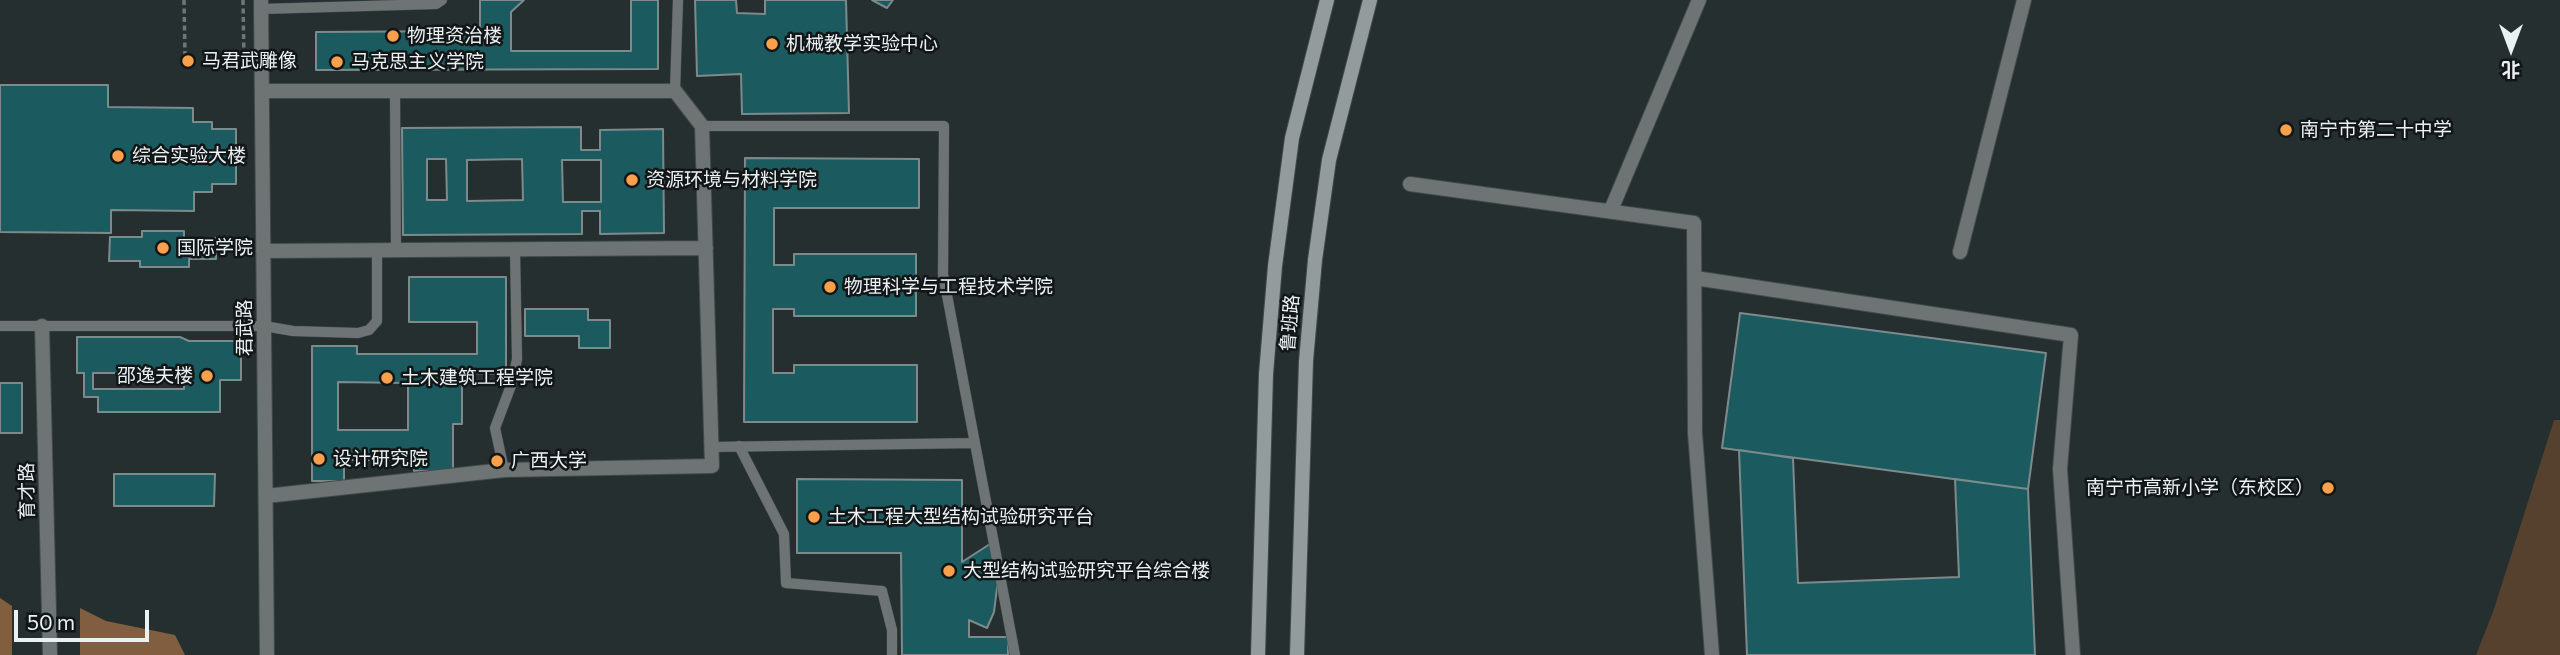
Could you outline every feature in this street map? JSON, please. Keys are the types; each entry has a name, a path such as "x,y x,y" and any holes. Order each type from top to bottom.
{"main road":[{"name":"鲁班路","path":"1258,655 1266,374 1275,265 1292,138 1327,0"},
{"name":"鲁班路","path":"1297,655 1306,361 1315,260 1329,160 1370,0"}],"street":[{"path":"1611,210 1699,0"},
{"path":"1960,252 2024,0"},
{"name":"君武路","path":"261,4 267,655"},
{"path":"262,91 675,91 702,126 712,466 504,470 266,496"},
{"path":"1410,184 1694,223 1695,433 1712,655"},
{"path":"263,251 706,248"},
{"path":"1695,278 2071,335 2060,468 2073,655"},
{"name":"育才路","path":"42,326 50,655"}],"lane":[{"path":"261,4 436,4 442,0"},
{"path":"675,91 678,0"},
{"path":"395,91 396,250"},
{"path":"702,126 944,126 943,274 1015,655"},
{"path":"504,470 495,428 512,383 517,359 515,249"},
{"path":"0,326 264,326 293,331 358,333 369,330 377,321 377,250"},
{"path":"711,447 975,443"},
{"path":"739,446 784,534 786,583 882,591 892,630 892,655"}],"path":[{"path":"184,0 185,57"}],"shaded area":[{"path":"2554,420 2560,420 2560,655 2476,655 2493,612"},
{"path":"0,598 12,606 12,655 0,655"},
{"path":"80,608 106,621 175,635 185,655 80,655"}],"building":[{"name":"物理资治楼","path":"480,0 524,0 511,12 511,51 631,51 631,0 658,0 658,69 316,70 316,32 470,31 470,40 480,40"},
{"name":"机械教学实验中心","path":"695,0 736,0 737,13 765,14 765,0 846,0 849,113 742,114 741,74 697,76"},
{"name":"机械教学实验中心","path":"872,0 893,0 887,8"},
{"name":"综合实验大楼","path":"0,85 108,85 108,107 193,108 193,122 212,122 212,129 236,129 236,184 212,184 212,192 194,192 194,211 111,210 111,233 0,232"},
{"name":"资源环境与材料学院","path":"581,127 581,150 600,150 600,130 663,129 664,233 600,234 600,211 582,211 582,234 403,235 402,128","holes":["427,159 446,159 447,200 427,200","522,159 523,200 467,201 467,160","562,160 601,160 601,202 563,202"]},
{"name":"物理科学与工程技术学院","path":"745,158 919,159 919,208 774,208 774,265 794,265 794,254 916,254 916,316 794,316 794,309 773,309 773,373 794,373 794,365 917,365 917,422 744,422"},
{"name":"国际学院","path":"142,231 184,231 184,238 216,238 216,259 189,259 189,267 140,267 140,261 109,261 110,237 142,237"},
{"name":"土木建筑工程学院","path":"409,277 506,277 506,374 462,373 462,424 453,424 453,471 414,471 414,460 344,460 344,481 312,481 312,346 357,346 357,354 477,354 477,322 409,322","holes":["338,382 408,383 408,430 338,430"]},
{"path":"525,309 588,309 588,320 610,320 610,348 579,348 579,336 525,336"},
{"path":"1740,313 2046,353 2028,489 1722,448"},
{"name":"邵逸夫楼","path":"77,337 180,337 189,341 241,341 241,380 220,380 220,412 98,412 98,397 84,397 84,373 77,373","holes":["93,373 174,373 174,380 184,380 184,389 93,389"]},
{"path":"0,383 22,383 22,433 0,433"},
{"path":"1739,450 1793,458 1798,583 1959,577 1955,479 2028,489 2035,655 1747,655"},
{"path":"114,474 215,474 214,506 114,506"},
{"name":"大型结构试验研究平台综合楼","path":"797,479 962,480 962,562 990,544 998,580 994,612 987,628 969,620 969,637 1008,637 1008,655 902,655 901,553 797,553"}],"place":[{"name":"物理资治楼","path":"393,36"},
{"name":"机械教学实验中心","path":"772,44"},
{"name":"马君武雕像","path":"188,61"},
{"name":"马克思主义学院","path":"337,62"},
{"name":"南宁市第二十中学","path":"2286,130"},
{"name":"综合实验大楼","path":"118,156"},
{"name":"资源环境与材料学院","path":"632,180"},
{"name":"国际学院","path":"163,248"},
{"name":"物理科学与工程技术学院","path":"830,287"},
{"name":"邵逸夫楼","path":"207,376"},
{"name":"土木建筑工程学院","path":"387,378"},
{"name":"设计研究院","path":"319,459"},
{"name":"广西大学","path":"497,461"},
{"name":"南宁市高新小学（东校区）","path":"2328,488"},
{"name":"土木工程大型结构试验研究平台","path":"814,517"},
{"name":"大型结构试验研究平台综合楼","path":"949,571"}]}
